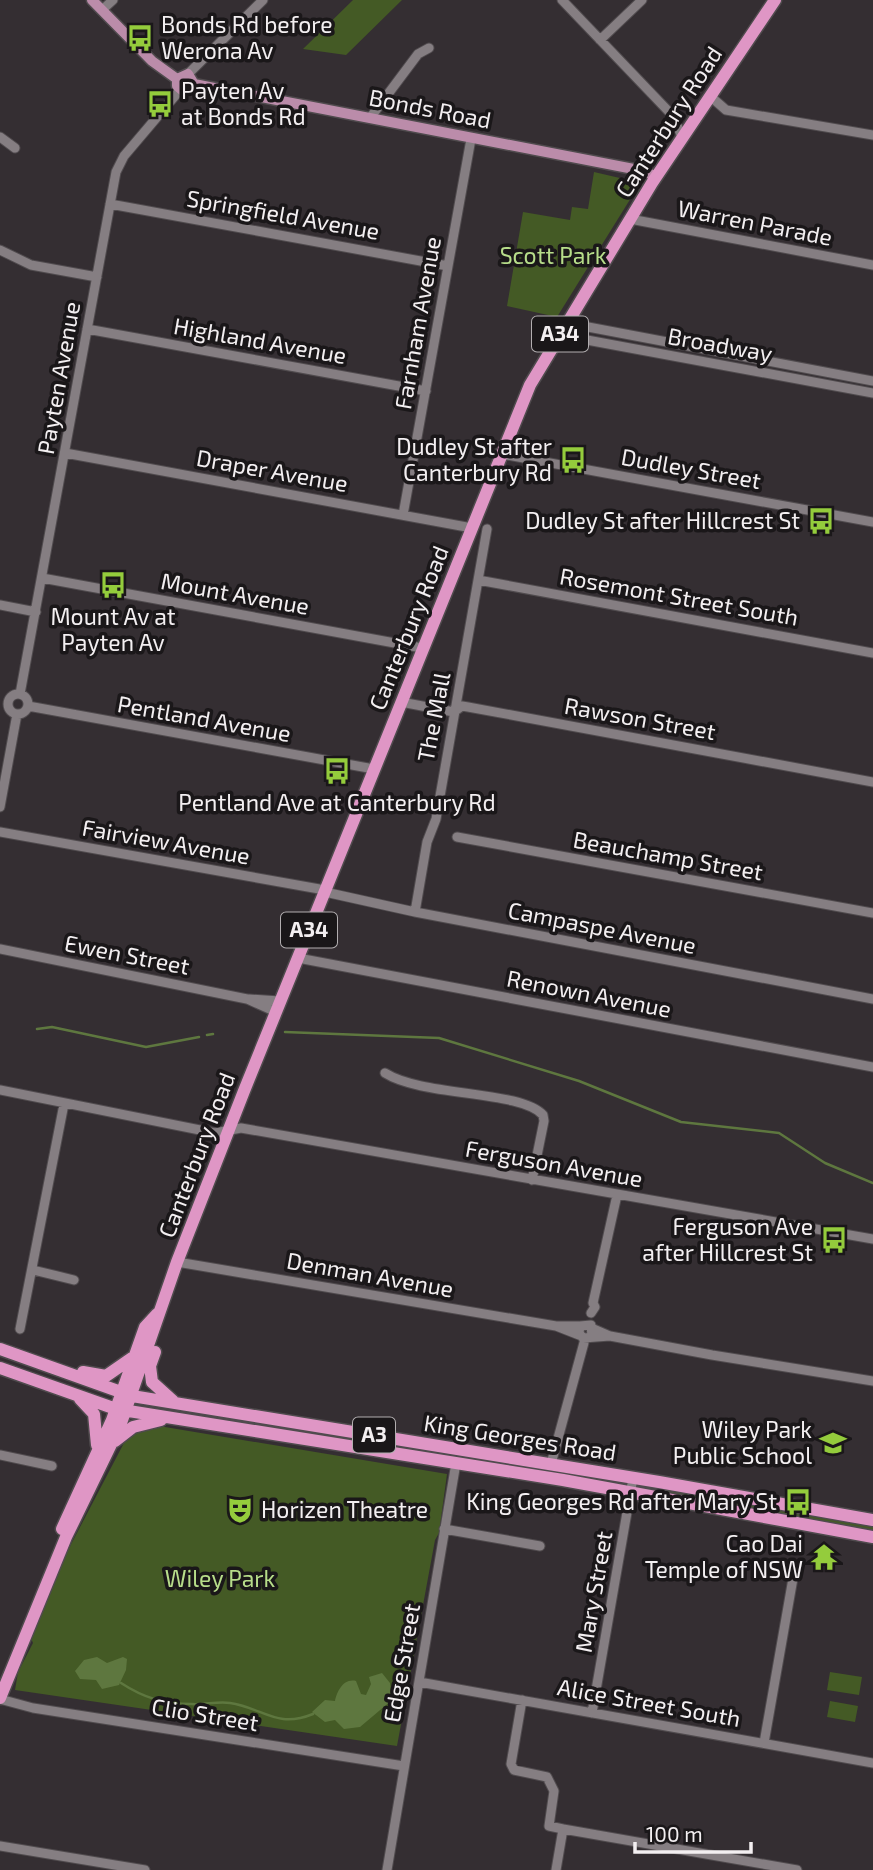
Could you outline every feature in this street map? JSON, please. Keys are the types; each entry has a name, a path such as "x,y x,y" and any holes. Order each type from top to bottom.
{"highway":[{"name":"Canterbury Road","path":"0,1699 32,1615 113,1444 126,1394 228,1132 530,385 656,177 775,0"},
{"name":"Canterbury Road","path":"126,1394 134,1356 145,1327 159,1312"},
{"path":"159,1312 150,1372 152,1382 176,1403"},
{"name":"King Georges Road","path":"0,1349 126,1394 551,1464 873,1521"},
{"path":"48,1368 106,1376 121,1368 134,1356"},
{"name":"King Georges Road","path":"0,1368 77,1397 121,1410 456,1463 873,1537"},
{"path":"77,1397 94,1414 99,1451"},
{"name":"Canterbury Road","path":"32,1615 46,1567 99,1451 121,1410"},
{"path":"113,1444 133,1427 173,1418"}],"main road":[{"path":"92,0 152,61 188,91 191,79"},
{"path":"178,84 191,79"},
{"name":"Bonds Road","path":"191,79 471,139 645,171 656,177"}],"street":[{"path":"102,10 113,0"},
{"path":"191,79 263,0"},
{"path":"562,0 673,116 682,137"},
{"path":"600,40 642,0"},
{"path":"370,118 418,54 429,48"},
{"name":"Payten Avenue","path":"20,694 110,204 121,160 178,84"},
{"path":"710,96 726,110 873,135"},
{"path":"0,136 15,148"},
{"name":"Farnham Avenue","path":"403,514 471,139"},
{"name":"Springfield Avenue","path":"110,204 449,265"},
{"name":"Warren Parade","path":"630,219 873,265"},
{"path":"0,250 31,265 97,277"},
{"name":"Highland Avenue","path":"87,329 426,391"},
{"name":"Broadway","path":"563,329 873,381"},
{"name":"Broadway","path":"563,329 873,393"},
{"name":"Draper Avenue","path":"65,453 472,528"},
{"name":"Dudley Street","path":"502,454 873,522"},
{"name":"The Mall","path":"415,912 427,842 436,819 487,529"},
{"name":"Mount Avenue","path":"42,578 422,648"},
{"name":"Rosemont Street South","path":"478,580 873,653"},
{"path":"0,605 36,612"},
{"path":"20,694 25,697 28,706 23,713 17,714 4,702 13,695 20,694"},
{"name":"Rawson Street","path":"401,702 454,712 462,706 468,707 873,782"},
{"name":"Pentland Avenue","path":"28,706 374,769"},
{"path":"0,807 17,714"},
{"name":"Fairview Avenue","path":"0,832 325,891"},
{"name":"Beauchamp Street","path":"457,837 873,913"},
{"name":"Campaspe Avenue","path":"325,891 415,912 873,999"},
{"name":"Ewen Street","path":"0,949 278,1007"},
{"name":"Renown Avenue","path":"298,958 873,1067"},
{"path":"385,1073 400,1083 480,1094 535,1107 543,1115 544,1121 532,1180"},
{"name":"Ferguson Avenue","path":"0,1090 215,1133 241,1128 873,1239"},
{"path":"20,1329 64,1104"},
{"path":"551,1464 595,1307 593,1303 617,1195"},
{"name":"Denman Avenue","path":"177,1262 873,1381"},
{"path":"33,1270 74,1280"},
{"path":"0,1455 52,1466"},
{"name":"Edge Street","path":"387,1870 456,1463"},
{"name":"Mary Street","path":"592,1713 633,1478"},
{"path":"444,1529 540,1546"},
{"path":"764,1743 795,1567"},
{"name":"Alice Street South","path":"419,1682 873,1763"},
{"name":"Clio Street","path":"0,1699 33,1707 404,1766"},
{"path":"522,1700 511,1764 514,1770 547,1777 554,1791 549,1826 797,1870"},
{"path":"556,1870 563,1829"},
{"path":"0,1846 145,1870"}],"green space":[{"path":"353,0 402,0 346,55 303,49"},
{"name":"Scott Park","path":"594,172 637,182 639,185 557,317 507,306 523,212 570,220 572,207 588,209"},
{"name":"Wiley Park","path":"159,1426 447,1474 439,1533 435,1540 397,1746 15,1690 18,1672 33,1643 31,1638 67,1552 126,1439 143,1428"},
{"path":"647,1490 669,1491 873,1527 873,1531"},
{"path":"830,1672 862,1677 859,1695 827,1690"},
{"path":"830,1701 858,1706 855,1722 827,1717"}],"shaded area":[{"path":"97,1657 107,1663 123,1657 127,1659 126,1670 119,1685 102,1689 96,1680 80,1679 75,1671 84,1660"},
{"path":"382,1673 390,1683 392,1700 360,1727 344,1729 335,1720 325,1722 312,1712 325,1700 335,1701 339,1690 351,1681 356,1681 361,1694 366,1695 371,1684 369,1677"}],"waterway":[{"path":"37,1029 52,1027 146,1047 199,1037"},
{"path":"285,1032 439,1038 579,1081 681,1122 779,1133 825,1163 873,1183"},
{"path":"207,1035 213,1034"},
{"path":"121,1683 138,1693 172,1703 230,1703 289,1719 313,1714"}],"place":[{"name":"Bonds Rd before Werona Av","path":"140,38"},
{"name":"Payten Av at Bonds Rd","path":"160,104"},
{"name":"Dudley St after Canterbury Rd","path":"573,460"},
{"name":"Dudley St after Hillcrest St","path":"821,521"},
{"name":"Mount Av at Payten Av","path":"113,585"},
{"name":"Pentland Ave at Canterbury Rd","path":"337,771"},
{"name":"Ferguson Ave after Hillcrest St","path":"834,1240"},
{"name":"Wiley Park Public School","path":"833,1443"},
{"name":"King Georges Rd after Mary St","path":"798,1502"},
{"name":"Horizen Theatre","path":"240,1510"},
{"name":"Cao Dai Temple of NSW","path":"824,1557"}]}
